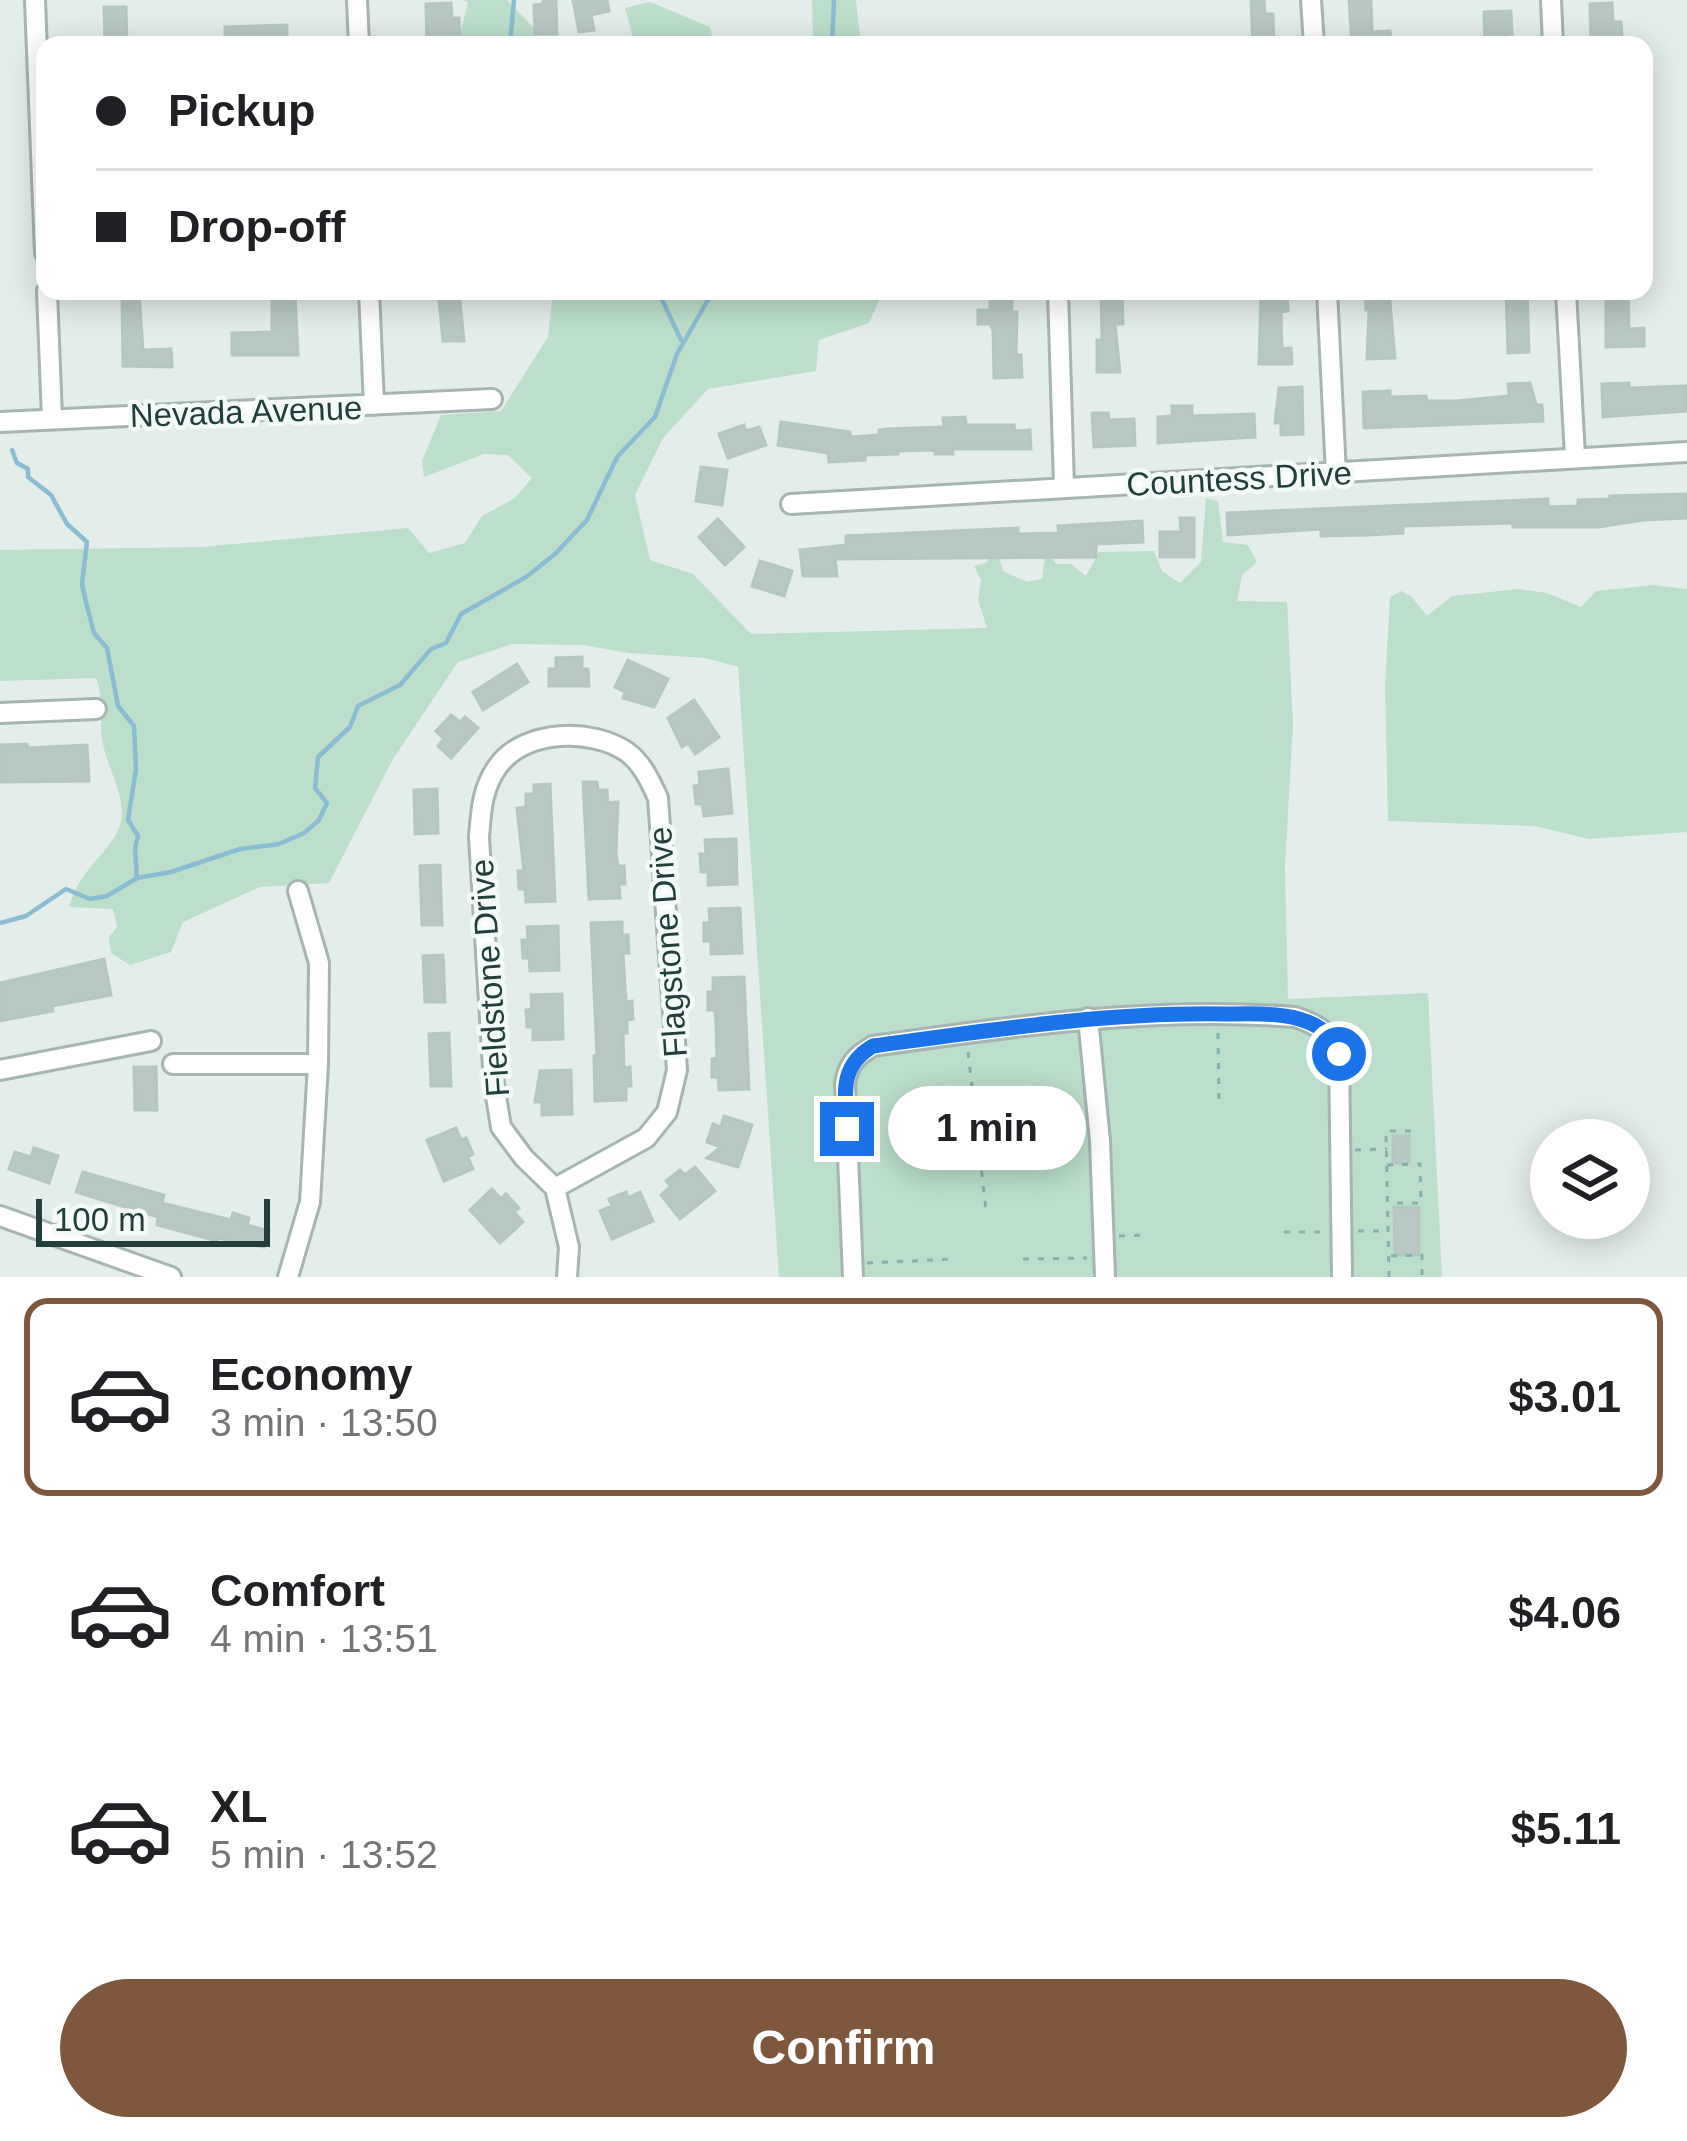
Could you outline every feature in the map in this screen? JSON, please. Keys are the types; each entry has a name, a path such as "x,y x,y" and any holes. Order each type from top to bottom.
{"street":[{"path":"35,0 36,36"},
{"path":"357,0 359,36"},
{"path":"1311,0 1313,36"},
{"path":"1551,0 1553,36"},
{"path":"46,300 52,419"},
{"path":"369,300 374,406"},
{"path":"1058,300 1064,486"},
{"path":"1327,300 1336,473"},
{"path":"1566,300 1575,457"},
{"name":"Nevada Avenue","path":"0,422 492,399"},
{"name":"Countess Drive","path":"791,504 1687,452"},
{"path":"0,713 96,709"},
{"name":"Fieldstone Drive","path":"567,1277 569,1247 555,1188 501,1127 494,1084 480,860 482,797 499,763 520,747 553,736 594,737"},
{"name":"Flagstone Drive","path":"555,1188 646,1138 667,1112 676,1070 658,798 646,771 626,752 594,737"},
{"path":"288,1277 310,1202 318,1064 320,963 298,891"},
{"path":"853,1270 847,1070 852,1060 873,1046 966,1033 1088,1018 1218,1014 1295,1017 1325,1032 1339,1054 1342,1277"},
{"path":"1088,1018 1105,1267"},
{"path":"0,1070 151,1041"},
{"path":"173,1064 318,1064"},
{"path":"0,1216 171,1277"}],"path":[{"path":"1218,1014 1219,1104"},
{"path":"966,1033 986,1210"},
{"path":"1389,1277 1386,1131 1416,1131"},
{"path":"1341,1150 1387,1149"},
{"path":"1387,1165 1420,1164 1421,1202 1388,1203"},
{"path":"1105,1236 1145,1235"},
{"path":"1388,1256 1422,1255 1422,1277"},
{"path":"853,1270 953,1259"},
{"path":"1023,1259 1105,1267"}],"green space":[{"path":"463,0 507,0 541,36 460,36 468,3"},
{"path":"812,0 856,0 860,36 813,36"},
{"path":"650,2 710,27 712,36 633,36 625,8"},
{"path":"552,300 879,300 869,323 819,340 816,371 708,389 663,438 635,495 650,560 693,574 751,634 987,628 978,600 981,580 974,566 986,563 997,550 1003,571 1027,582 1042,579 1046,547 1056,564 1071,564 1086,576 1099,552 1154,551 1162,571 1180,583 1201,562 1206,498 1218,501 1223,542 1248,545 1257,562 1242,575 1237,601 1287,602 1293,725 1285,866 1288,999 1428,993 1442,1277 779,1277 738,667 706,658 583,645 512,644 458,662 393,759 329,883 260,887 183,922 171,952 130,965 111,953 109,937 117,927 113,909 69,907 83,877 115,836 122,814 103,744 99,686 96,678 0,681 0,550 202,547 408,528 429,553 465,543 482,516 515,498 532,478 508,455 484,454 424,477 422,461 441,415 501,411 548,337"},
{"path":"1653,585 1687,589 1687,832 1589,839 1535,826 1388,821 1385,685 1390,597 1401,591 1411,596 1427,616 1452,596 1519,589 1547,593 1581,607 1596,591"}],"building":[{"path":"556,0 557,34 535,34 534,5"},
{"path":"573,0 607,0 609,11 591,15 594,30 579,32"},
{"path":"1251,0 1264,0 1265,14 1273,14 1274,36 1253,36"},
{"path":"1349,0 1371,0 1372,32 1390,31 1390,36 1351,36"},
{"path":"451,3 452,18 459,18 460,36 427,36 426,4"},
{"path":"1612,3 1613,22 1621,22 1622,36 1591,36 1590,4"},
{"path":"104,7 126,7 127,36 105,36"},
{"path":"1511,11 1512,34 1485,36 1484,12"},
{"path":"287,25 287,36 225,36 225,27"},
{"path":"122,300 140,300 143,350 171,349 172,367 123,366"},
{"path":"272,300 295,300 298,355 232,355 232,333 272,332"},
{"path":"439,300 460,300 464,341 443,341"},
{"path":"990,300 1012,300 1022,377 994,378 993,330 990,324 978,324 978,310 990,310"},
{"path":"1101,300 1122,300 1123,324 1115,324 1120,372 1097,372 1097,340 1102,340"},
{"path":"1261,300 1287,300 1288,311 1281,312 1282,349 1291,348 1292,364 1259,364"},
{"path":"1365,300 1390,300 1395,358 1367,359"},
{"path":"1506,300 1527,300 1529,352 1508,353"},
{"path":"1606,300 1628,300 1629,329 1644,328 1644,346 1606,347"},
{"path":"1530,383 1536,405 1542,405 1543,421 1364,428 1363,392 1457,401 1509,396 1508,384"},
{"path":"1629,383 1629,388 1686,386 1687,411 1603,417 1602,384"},
{"path":"1302,387 1303,434 1281,435 1281,423 1275,423 1279,388"},
{"path":"1172,406 1192,406 1192,416 1254,414 1255,437 1158,443 1158,417 1172,416"},
{"path":"1092,413 1108,413 1109,420 1134,419 1135,445 1094,447"},
{"path":"965,417 966,425 1014,425 1015,431 1030,430 1031,449 952,449 953,454 898,451 865,455 865,460 829,462 828,453 778,445 781,422 850,432 850,437 879,435 879,430 886,429 944,427 943,418"},
{"path":"744,425 746,431 759,427 766,445 728,458 719,434"},
{"path":"701,467 727,470 722,505 696,501"},
{"path":"1687,494 1687,518 1598,527 1513,527 1513,523 1403,526 1403,533 1368,535 1321,536 1321,529 1228,535 1227,513 1548,499 1548,507 1578,506 1578,500 1610,496"},
{"path":"1180,518 1194,518 1194,557 1160,557 1160,532 1181,532"},
{"path":"718,519 744,547 725,565 699,537"},
{"path":"1142,521 1143,542 1096,544 1096,557 835,559 837,576 803,576 800,550 846,545 846,536 1018,528 1018,534 1059,533 1058,526"},
{"path":"760,561 792,571 784,596 752,586"},
{"path":"582,657 589,686 549,686 549,669 556,669 556,658"},
{"path":"628,660 668,679 654,707 623,698 625,692 615,687"},
{"path":"517,664 528,682 483,710 473,692"},
{"path":"694,700 719,737 695,754 688,743 682,747 668,718"},
{"path":"451,715 460,722 465,717 478,728 451,758 438,746 444,739 436,731"},
{"path":"27,744 28,748 87,745 89,781 0,782 0,745"},
{"path":"728,769 732,813 704,816 702,804 696,804 694,786 700,785 699,772"},
{"path":"583,782 597,782 598,790 607,790 608,803 618,802 616,853 618,866 624,866 625,884 619,884 620,898 589,899"},
{"path":"550,784 555,901 526,902 525,889 519,889 518,871 524,871 517,808 526,807 526,794 534,794 534,785"},
{"path":"437,789 438,833 415,834 414,790"},
{"path":"736,839 737,884 708,885 708,872 701,872 705,840"},
{"path":"440,865 442,925 422,925 420,866"},
{"path":"740,908 742,953 711,954 711,941 704,941 709,909"},
{"path":"622,922 629,953 623,953 626,1002 632,1001 633,1019 627,1020 627,1033 623,1033 624,1068 630,1067 631,1086 626,1086 626,1100 595,1101 591,923"},
{"path":"558,926 559,970 530,971 529,958 523,958 527,927"},
{"path":"443,955 445,1002 425,1002 423,956"},
{"path":"104,959 111,995 0,1021 0,983"},
{"path":"744,977 749,1089 719,1090 718,1077 712,1077 716,1023 715,1010 708,1010 708,992 713,992 713,978"},
{"path":"562,994 563,1039 533,1040 526,1010 532,1009 531,995"},
{"path":"449,1033 451,1086 431,1086 429,1034"},
{"path":"134,1067 156,1067 157,1110 135,1110"},
{"path":"571,1070 572,1114 542,1115 542,1102 535,1102 540,1071"},
{"path":"724,1116 752,1125 738,1167 707,1158 721,1147 707,1142 713,1124 721,1127"},
{"path":"456,1128 473,1154 468,1157 473,1169 444,1181 427,1140"},
{"path":"1393,1136 1409,1136 1409,1163 1393,1163"},
{"path":"34,1148 58,1156 49,1183 9,1169 15,1152 31,1157"},
{"path":"695,1167 715,1191 680,1219 661,1195 671,1186 666,1181 680,1170 685,1175"},
{"path":"83,1172 164,1195 162,1203 231,1220 233,1213 249,1218 247,1225 269,1231 264,1247 157,1225 158,1217 76,1192"},
{"path":"492,1189 501,1199 506,1194 519,1208 514,1212 523,1222 500,1243 470,1210"},
{"path":"626,1192 628,1198 640,1192 653,1221 612,1239 600,1211 612,1206 609,1199"},
{"path":"1394,1207 1419,1207 1419,1255 1395,1255"}],"waterway":[{"path":"511,36 514,0"},
{"path":"832,36 834,0"},
{"path":"662,300 681,340"},
{"path":"0,923 26,916 66,889 90,899 107,896 137,878 240,849 279,844 319,820 327,803 315,788 318,757 350,727 358,706 400,685 431,649 446,643 461,614 526,577 587,520 617,457 655,417 677,354 708,300"},
{"path":"12,450 17,463 28,469 28,477 51,495 67,524 87,542 82,584 86,602 94,633 107,648 118,706 134,726 136,769 128,820 138,836 137,878"}],"route":[{"path":"847,1129 847,1070 852,1060 873,1046 1122,1015 1255,1014 1313,1023 1334,1042 1339,1054"}]}
